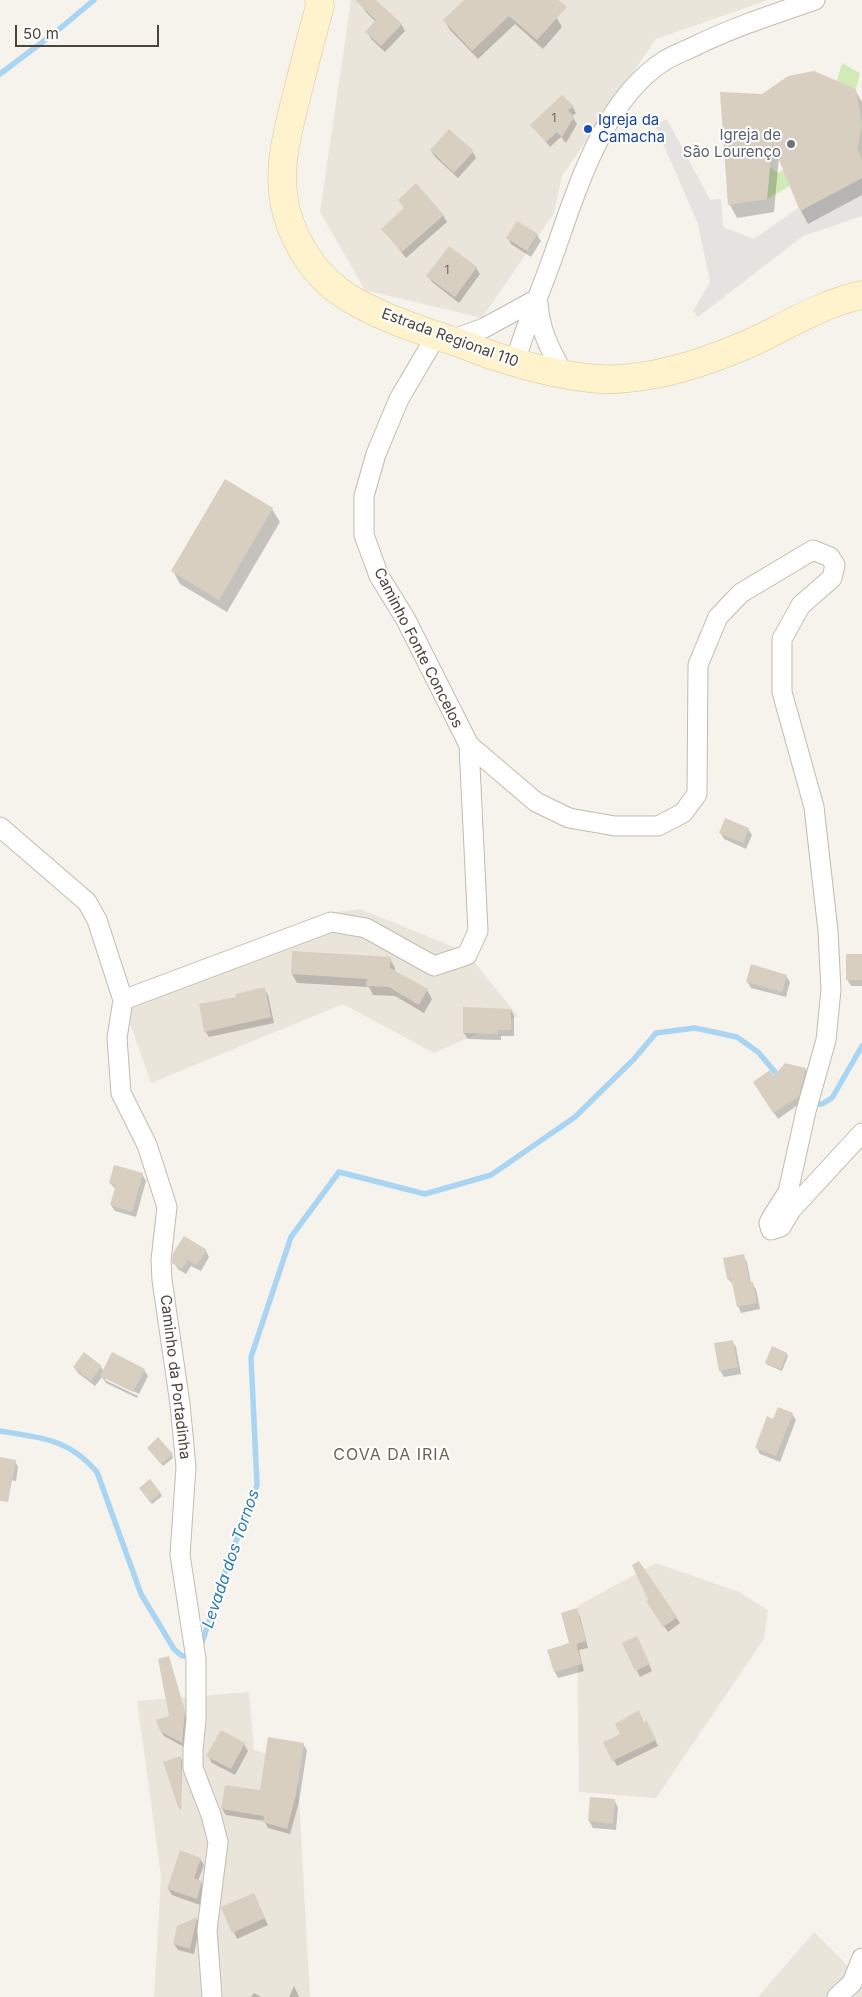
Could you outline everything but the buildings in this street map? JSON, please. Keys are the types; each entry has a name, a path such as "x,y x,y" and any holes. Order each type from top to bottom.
{"main road":[{"name":"Estrada Regional 110","path":"319,0 320,6 282,160 282,184 286,212 294,236 310,263 342,293 367,308 444,338 516,362 563,374 603,379 652,374 691,366 743,346 813,311 840,300 862,295"}],"street":[{"path":"516,362 575,194 592,154 612,116 642,79 664,61 727,30 815,0"},
{"path":"444,338 484,328 537,299"},
{"path":"537,299 539,322 563,374"},
{"name":"Caminho Fonte Concelos","path":"123,1000 331,922 366,928 434,966 467,955 478,931 469,746 405,618 379,576 364,534 364,496 376,454 399,399 444,338"},
{"path":"469,746 536,802 569,818 615,826 658,826 683,813 697,794 698,664 718,617 741,593 807,553 813,550 830,558 835,565 832,578 801,605 782,639 782,692 814,808 828,931 831,990 826,1040 806,1111 788,1192 772,1216 771,1230 781,1227 791,1210 862,1133"},
{"path":"0,828 87,902 97,920 123,1000"},
{"name":"Caminho da Portadinha","path":"123,1000 117,1038 121,1093 147,1145 167,1207 161,1260 162,1280 180,1404 186,1467 180,1555 196,1659 196,1720 192,1750 193,1768 211,1815 218,1842 207,1930 212,1997"},
{"path":"837,1997 852,1983 862,1958"}],"shaded area":[{"path":"351,0 768,0 656,39 562,176 554,213 482,318 365,290 320,212"},
{"path":"667,119 710,200 721,199 723,227 754,239 798,208 800,211 862,178 862,216 803,236 698,317 693,311 710,282 698,224 655,125"},
{"path":"360,909 466,952 518,1016 434,1053 343,1004 151,1083 121,998 324,914"},
{"path":"656,1563 739,1592 768,1610 764,1639 656,1798 579,1792 577,1606"},
{"path":"249,1692 254,1750 297,1763 310,1997 154,1997 161,1876 137,1701"},
{"path":"814,1932 862,1980 862,1997 758,1997"}],"green space":[{"path":"842,63 860,73 856,89 837,81"},
{"path":"804,157 787,178 790,186 767,199 770,167 778,173"}],"waterway":[{"path":"0,74 94,0"},
{"name":"Levada dos Tornos","path":"201,1646 229,1560 257,1485 251,1357 291,1237 339,1172 425,1194 491,1175 575,1117 634,1059 656,1033 695,1028 737,1037 758,1052 781,1079"},
{"name":"Levada dos Tornos","path":"816,1104 822,1104 832,1098 862,1046"},
{"name":"Levada dos Tornos","path":"0,1431 53,1441 75,1452 97,1472 141,1594 174,1649 182,1656 188,1656"}],"place":[{"name":"Igreja da Camacha","path":"588,129"},
{"name":"Igreja de São Lourenço","path":"791,144"}],"district":[{"name":"COVA DA IRIA","path":"392,1455"}]}
